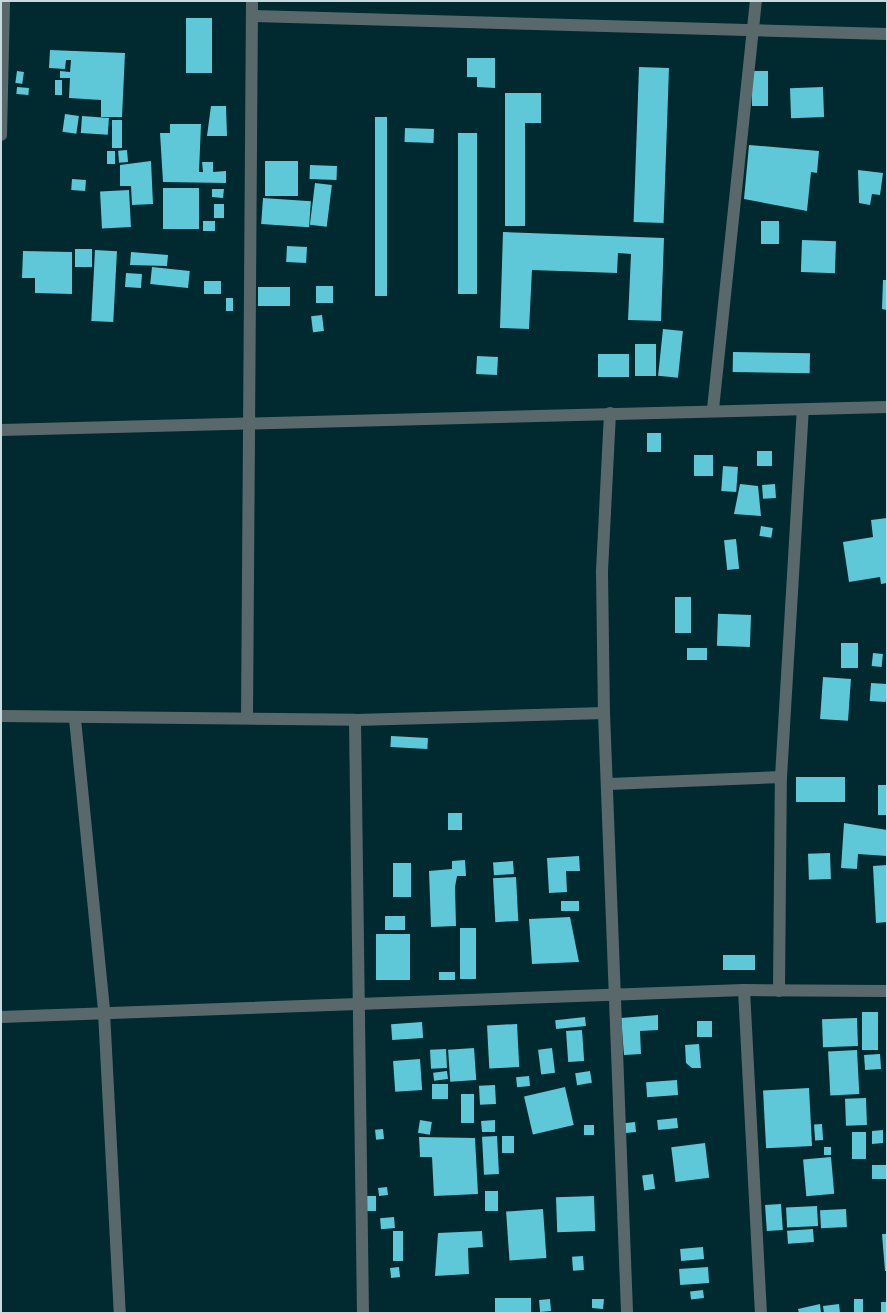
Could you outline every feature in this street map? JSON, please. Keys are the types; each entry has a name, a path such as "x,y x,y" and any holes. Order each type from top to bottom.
{"street":[{"path":"1,135 4,1"},
{"path":"247,718 247,422 252,1"},
{"path":"713,409 756,32 756,1"},
{"path":"252,16 756,32 887,34"},
{"path":"1,430 713,409 803,410 887,407"},
{"path":"779,991 780,777 803,410"},
{"path":"610,413 602,573 604,713 627,1313"},
{"path":"1,716 75,719 247,718 355,720 604,713"},
{"path":"75,719 104,1012 120,1313"},
{"path":"355,720 356,1007 363,1313"},
{"path":"608,784 780,777"},
{"path":"1,1017 104,1012 356,1007 744,990 887,991"},
{"path":"744,990 761,1313"}],"building":[{"path":"186,18 212,18 212,73 186,73"},
{"path":"50,50 125,53 122,117 101,117 101,100 69,98 70,78 60,78 60,71 70,72 71,60 66,60 65,69 49,68"},
{"path":"467,58 495,58 495,88 477,87 477,77 467,77"},
{"path":"639,67 669,68 664,223 634,222"},
{"path":"17,71 24,72 22,84 15,83"},
{"path":"752,71 768,71 768,106 752,106"},
{"path":"55,80 62,80 62,95 55,95"},
{"path":"17,87 29,88 28,95 16,94"},
{"path":"823,87 824,117 791,118 790,88"},
{"path":"505,93 541,93 541,123 525,123 525,226 505,226"},
{"path":"211,106 226,106 227,136 207,136"},
{"path":"65,114 79,116 76,134 62,132"},
{"path":"82,116 109,118 108,135 81,133"},
{"path":"375,117 387,117 387,296 375,296"},
{"path":"112,120 122,120 122,148 112,148"},
{"path":"170,124 201,124 199,172 203,172 202,162 213,162 213,172 226,171 226,183 163,182 160,133 170,133"},
{"path":"405,128 434,129 433,143 405,142"},
{"path":"458,133 477,133 477,294 458,294"},
{"path":"749,145 819,151 817,173 811,172 807,211 744,199"},
{"path":"127,150 128,162 119,163 118,151"},
{"path":"107,151 115,151 115,164 107,164"},
{"path":"151,161 153,204 132,205 131,186 120,186 120,165"},
{"path":"265,161 298,161 298,196 265,196"},
{"path":"310,165 337,166 336,180 310,179"},
{"path":"858,170 883,173 880,195 872,194 870,205 859,203"},
{"path":"72,179 86,180 85,191 71,190"},
{"path":"315,183 332,185 327,227 310,225"},
{"path":"163,188 199,188 199,229 163,229"},
{"path":"212,189 224,189 223,198 212,197"},
{"path":"129,190 131,227 102,228 100,192"},
{"path":"263,198 311,201 309,227 261,224"},
{"path":"214,204 224,204 224,218 214,218"},
{"path":"203,221 215,221 215,231 203,231"},
{"path":"761,221 779,221 779,244 761,244"},
{"path":"503,232 664,238 661,321 628,320 631,254 618,253 617,273 532,270 529,329 500,328"},
{"path":"802,240 836,241 835,273 801,272"},
{"path":"287,246 307,247 306,263 286,262"},
{"path":"75,249 92,249 92,267 75,267"},
{"path":"95,250 117,251 113,322 91,321"},
{"path":"23,251 72,252 72,294 35,293 35,278 22,278"},
{"path":"131,252 168,255 167,266 130,265"},
{"path":"152,267 190,271 188,288 150,284"},
{"path":"126,273 142,274 141,288 125,287"},
{"path":"883,280 887,280 887,310 882,309"},
{"path":"204,281 221,281 221,294 204,294"},
{"path":"316,286 333,286 333,303 316,303"},
{"path":"258,287 290,287 290,306 258,306"},
{"path":"226,298 233,298 233,311 226,311"},
{"path":"322,315 324,331 313,332 311,316"},
{"path":"663,329 683,331 678,378 658,376"},
{"path":"635,344 656,344 656,376 635,376"},
{"path":"733,352 810,353 810,373 733,372"},
{"path":"598,354 629,354 629,377 598,377"},
{"path":"477,356 498,357 497,375 476,374"},
{"path":"647,433 661,433 661,452 647,452"},
{"path":"757,451 772,451 772,466 757,466"},
{"path":"694,455 713,455 713,476 694,476"},
{"path":"723,466 738,467 736,492 721,491"},
{"path":"740,484 758,486 761,516 734,514"},
{"path":"775,484 776,498 763,499 762,485"},
{"path":"887,518 887,583 881,584 880,577 849,582 843,542 873,537 871,520"},
{"path":"761,526 773,528 771,538 759,536"},
{"path":"736,539 739,569 727,570 724,540"},
{"path":"675,597 691,597 691,633 675,633"},
{"path":"718,614 751,615 750,647 717,646"},
{"path":"841,643 858,643 858,668 841,668"},
{"path":"687,648 707,648 707,660 687,660"},
{"path":"873,653 883,654 882,667 872,666"},
{"path":"823,677 851,679 848,721 820,719"},
{"path":"871,683 887,684 886,702 870,701"},
{"path":"391,736 428,738 427,749 390,747"},
{"path":"796,777 845,777 845,802 796,802"},
{"path":"878,785 887,785 887,815 878,815"},
{"path":"448,813 462,813 462,830 448,830"},
{"path":"844,823 887,830 887,856 858,854 857,869 841,868"},
{"path":"830,853 831,879 809,880 808,854"},
{"path":"579,856 580,871 566,871 567,892 549,893 547,858"},
{"path":"465,860 466,876 457,876 455,887 456,926 431,927 429,871 452,869 452,861"},
{"path":"513,861 514,874 494,875 493,862"},
{"path":"393,863 411,863 411,897 393,897"},
{"path":"887,865 887,922 876,923 873,866"},
{"path":"516,877 518,921 495,922 493,878"},
{"path":"561,901 579,901 579,911 561,911"},
{"path":"385,916 405,916 405,930 385,930"},
{"path":"570,917 579,962 532,964 529,919"},
{"path":"460,928 476,928 476,979 460,979"},
{"path":"376,934 410,934 410,980 376,980"},
{"path":"723,955 755,955 755,970 723,970"},
{"path":"439,972 455,972 455,980 439,980"},
{"path":"862,1012 878,1012 878,1050 862,1050"},
{"path":"658,1015 658,1030 640,1031 641,1054 624,1055 621,1018"},
{"path":"585,1017 586,1026 556,1029 555,1020"},
{"path":"857,1018 858,1046 823,1047 822,1019"},
{"path":"697,1021 712,1021 712,1037 697,1037"},
{"path":"422,1022 423,1038 392,1040 391,1024"},
{"path":"517,1024 519,1067 489,1069 487,1026"},
{"path":"582,1030 584,1061 568,1062 566,1031"},
{"path":"699,1044 701,1068 692,1068 686,1063 685,1045"},
{"path":"474,1048 476,1080 450,1082 448,1050"},
{"path":"552,1048 555,1073 541,1075 538,1050"},
{"path":"446,1049 447,1068 431,1069 430,1050"},
{"path":"857,1050 859,1094 830,1095 828,1052"},
{"path":"880,1054 881,1069 865,1070 864,1055"},
{"path":"420,1059 422,1090 395,1092 393,1061"},
{"path":"447,1071 448,1079 434,1081 433,1073"},
{"path":"590,1071 592,1083 577,1085 575,1073"},
{"path":"529,1076 530,1086 517,1087 516,1077"},
{"path":"677,1080 678,1095 647,1097 646,1082"},
{"path":"432,1084 448,1084 448,1099 432,1099"},
{"path":"495,1085 496,1104 480,1105 479,1086"},
{"path":"565,1087 574,1125 533,1134 524,1096"},
{"path":"809,1088 812,1146 766,1148 763,1090"},
{"path":"461,1094 474,1094 474,1123 461,1123"},
{"path":"866,1098 867,1125 846,1126 845,1099"},
{"path":"677,1118 678,1128 658,1130 657,1120"},
{"path":"420,1120 432,1122 430,1135 418,1133"},
{"path":"495,1120 495,1132 482,1132 481,1121"},
{"path":"635,1122 636,1132 625,1133 624,1123"},
{"path":"822,1124 823,1140 815,1141 814,1125"},
{"path":"584,1125 594,1125 594,1135 584,1135"},
{"path":"383,1129 384,1139 376,1140 375,1130"},
{"path":"883,1130 883,1143 872,1144 872,1131"},
{"path":"852,1132 866,1132 866,1159 852,1159"},
{"path":"497,1136 499,1174 484,1175 482,1137"},
{"path":"502,1136 514,1136 514,1153 502,1153"},
{"path":"419,1137 475,1138 478,1194 434,1196 432,1157 420,1157"},
{"path":"705,1143 709,1178 676,1182 671,1147"},
{"path":"824,1147 831,1147 831,1155 824,1155"},
{"path":"831,1157 834,1194 806,1196 803,1159"},
{"path":"872,1165 887,1165 887,1179 872,1179"},
{"path":"653,1174 655,1189 644,1190 642,1176"},
{"path":"387,1187 388,1195 379,1196 378,1188"},
{"path":"485,1191 498,1191 498,1211 485,1211"},
{"path":"365,1196 376,1196 376,1211 365,1211"},
{"path":"594,1196 595,1231 557,1232 556,1197"},
{"path":"781,1204 783,1230 767,1231 765,1205"},
{"path":"817,1206 818,1226 787,1228 786,1208"},
{"path":"543,1209 546,1258 510,1260 506,1212"},
{"path":"846,1209 847,1227 821,1228 820,1210"},
{"path":"394,1217 395,1228 381,1229 380,1218"},
{"path":"813,1229 814,1242 788,1244 787,1231"},
{"path":"393,1231 403,1231 403,1261 393,1261"},
{"path":"482,1231 483,1247 468,1248 469,1274 435,1276 438,1233"},
{"path":"882,1234 887,1234 887,1271 885,1271"},
{"path":"703,1247 704,1259 681,1261 680,1249"},
{"path":"583,1256 584,1270 573,1271 572,1257"},
{"path":"399,1267 400,1277 391,1278 390,1268"},
{"path":"708,1267 709,1283 680,1285 679,1269"},
{"path":"703,1290 704,1298 691,1300 690,1292"},
{"path":"495,1298 531,1298 531,1313 495,1313"},
{"path":"550,1299 551,1311 540,1312 539,1300"},
{"path":"592,1299 604,1299 603,1309 592,1308"},
{"path":"854,1299 863,1299 863,1313 854,1313"},
{"path":"881,1302 887,1302 887,1313 881,1313"},
{"path":"820,1304 821,1313 799,1313 798,1309"},
{"path":"839,1304 840,1313 824,1313 823,1306"}]}
